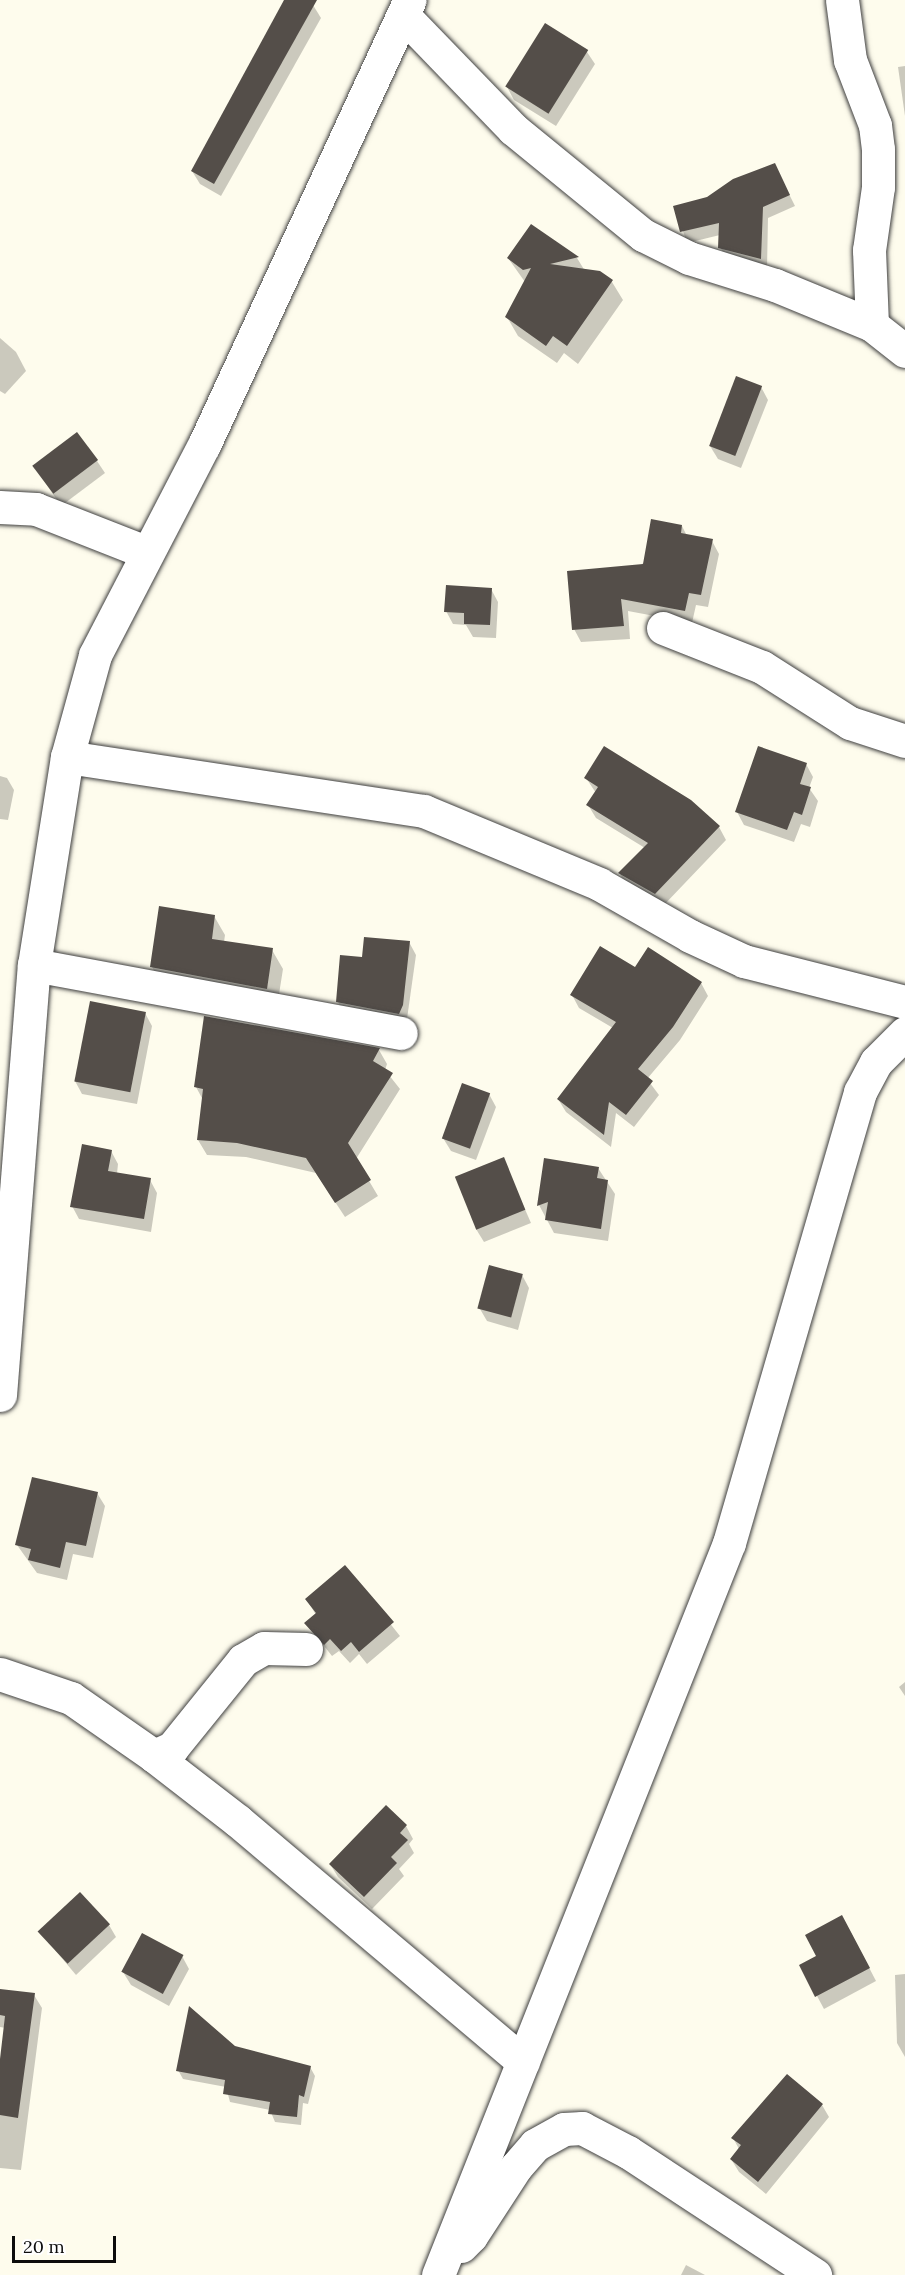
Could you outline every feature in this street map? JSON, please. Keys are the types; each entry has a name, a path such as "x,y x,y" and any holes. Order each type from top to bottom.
{"street":[{"path":"842,0 850,60 875,125 878,149 878,186 869,250 872,326"},
{"path":"0,1395 34,965 67,757 95,655 146,552 204,445 407,7 513,129 643,236 689,258 775,285 872,326 905,351"},
{"path":"0,507 36,509 146,552"},
{"path":"663,628 762,667 849,723 905,741"},
{"path":"67,757 424,811 599,884 690,936 744,961 905,1002"},
{"path":"34,965 401,1033"},
{"path":"442,2267 729,1543 860,1092 876,1062 905,1033"},
{"path":"154,1756 172,1748 243,1660 264,1648 306,1649"},
{"path":"0,1674 71,1698 154,1756 238,1821 523,2062"},
{"path":"442,2267 471,2236 516,2167 535,2145 564,2128 582,2128 628,2152 815,2275"}],"building":[{"path":"284,0 317,0 214,184 191,171"},
{"path":"545,23 588,50 549,114 505,87"},
{"path":"775,163 790,195 763,207 761,259 718,248 719,223 680,232 673,206 707,197 733,179"},
{"path":"531,224 579,257 550,264 600,271 613,280 567,346 553,336 546,346 505,317 531,268 523,270 507,258"},
{"path":"736,376 762,386 735,456 709,446"},
{"path":"77,432 98,460 53,494 32,466"},
{"path":"651,519 682,525 681,533 713,539 701,595 689,593 685,611 621,599 624,626 572,630 567,571 643,564"},
{"path":"446,585 492,588 490,625 464,624 464,613 444,612"},
{"path":"604,746 691,800 720,826 655,894 618,873 648,843 586,805 598,787 584,778"},
{"path":"758,746 807,763 800,784 811,787 802,815 794,812 787,830 735,812"},
{"path":"159,906 215,915 212,939 273,948 267,989 150,967"},
{"path":"364,937 410,941 403,1005 399,1014 336,1002 340,955 362,957"},
{"path":"600,946 635,967 648,947 702,982 673,1027 638,1069 653,1081 626,1115 609,1102 604,1135 557,1099 616,1022 570,995"},
{"path":"90,1001 146,1012 130,1092 74,1081"},
{"path":"204,1016 380,1048 373,1061 393,1073 348,1143 371,1180 335,1203 306,1158 237,1143 197,1140 203,1089 194,1087"},
{"path":"462,1083 490,1093 470,1149 442,1138"},
{"path":"82,1144 112,1150 108,1171 151,1178 144,1219 70,1207"},
{"path":"504,1157 525,1210 476,1230 455,1177"},
{"path":"544,1158 599,1167 597,1178 608,1180 601,1229 545,1220 548,1202 537,1206"},
{"path":"489,1265 523,1274 511,1318 477,1308"},
{"path":"32,1477 98,1492 86,1546 66,1542 60,1568 28,1560 31,1549 15,1545"},
{"path":"345,1565 394,1622 359,1652 351,1642 341,1651 330,1639 324,1645 304,1623 316,1613 305,1599"},
{"path":"386,1805 407,1825 400,1833 408,1840 391,1857 397,1863 364,1897 329,1864"},
{"path":"80,1892 110,1924 68,1964 38,1932"},
{"path":"842,1915 870,1968 815,1997 799,1965 816,1956 805,1935"},
{"path":"142,1933 183,1955 163,1994 121,1972"},
{"path":"0,1989 35,1993 18,2118 0,2115 0,2059 5,2016 0,2015"},
{"path":"189,2006 235,2046 311,2066 304,2097 299,2095 297,2117 268,2114 270,2102 223,2094 225,2080 176,2071"},
{"path":"787,2074 823,2104 758,2182 730,2159 741,2145 731,2138"}]}
